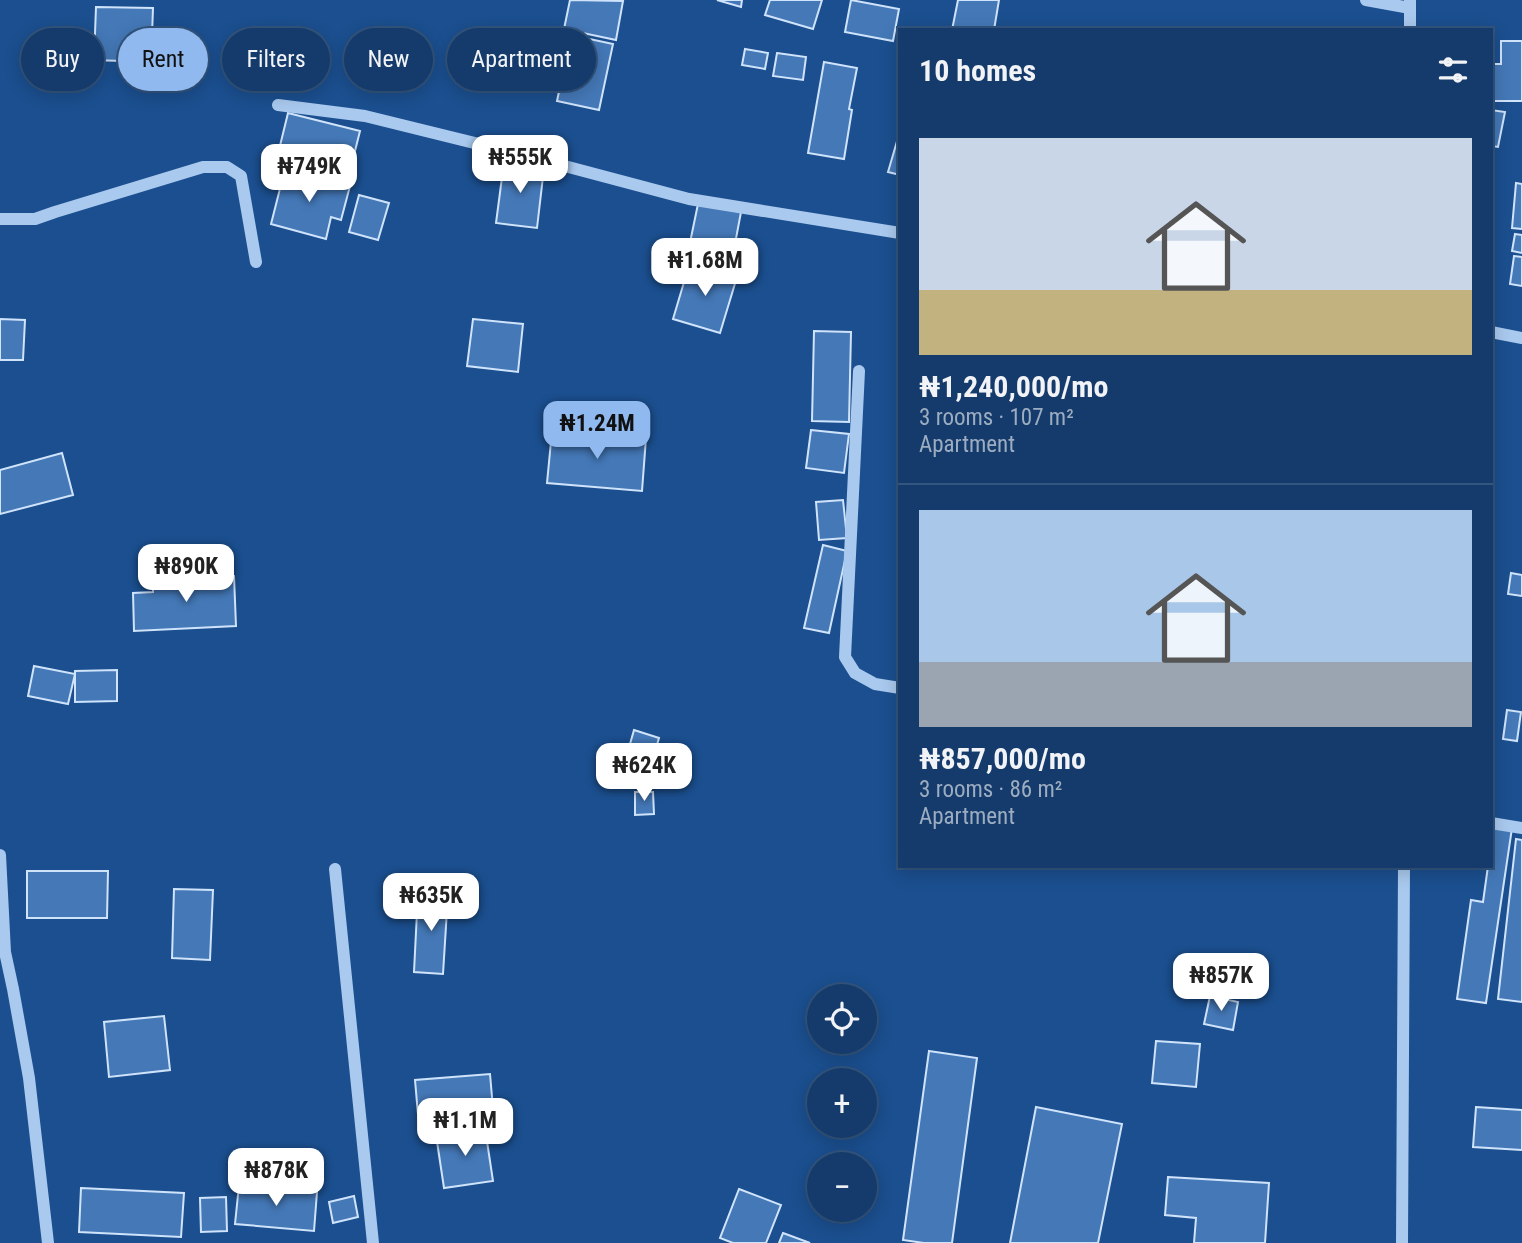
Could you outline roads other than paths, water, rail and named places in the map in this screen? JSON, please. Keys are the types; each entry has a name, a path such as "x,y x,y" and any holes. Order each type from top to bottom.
{"street":[{"path":"1366,0 1410,4 1410,28"},
{"path":"278,105 365,116 690,199 898,233"},
{"path":"0,219 34,219 203,167 227,167 241,176 256,262"},
{"path":"1493,332 1522,338"},
{"path":"859,371 845,657 855,673 875,684 898,688"},
{"path":"1493,823 1522,828"},
{"path":"0,855 5,953 29,1078 47,1243"},
{"path":"1402,1243 1404,868"},
{"path":"334,869 373,1243"}]}
